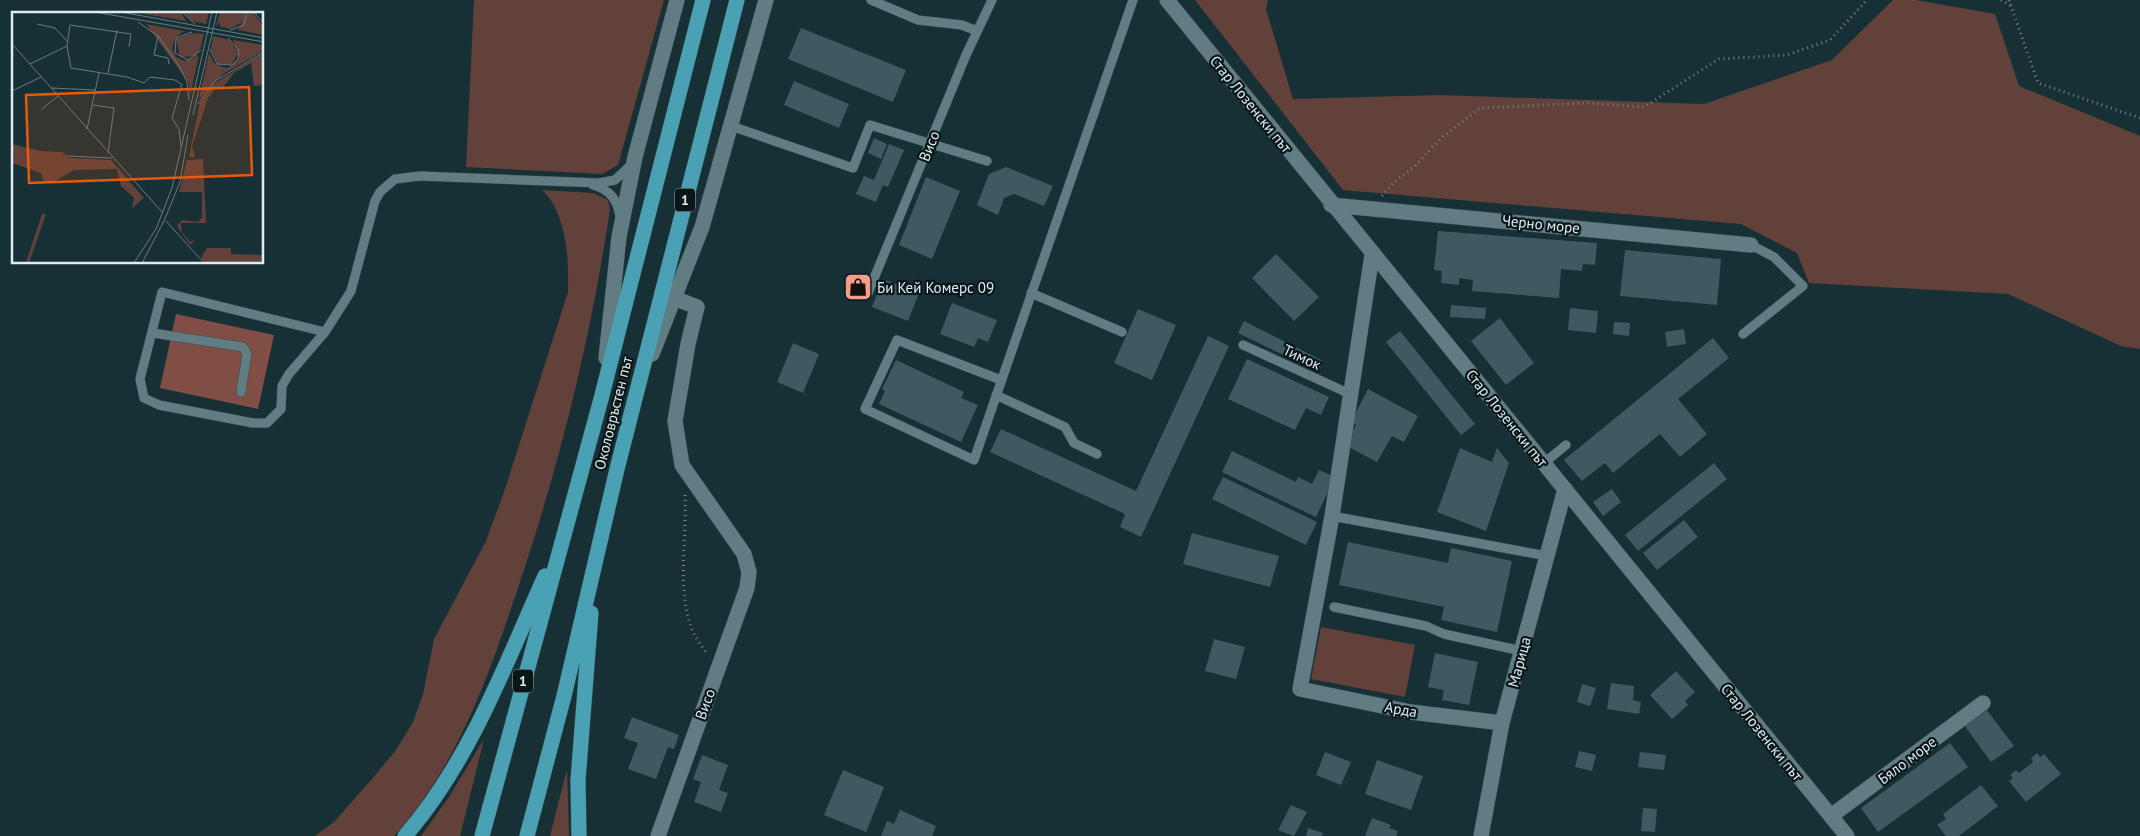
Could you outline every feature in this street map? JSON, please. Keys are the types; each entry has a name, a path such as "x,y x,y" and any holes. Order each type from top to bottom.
{"highway":[{"name":"Околовръстен път","path":"482,836 601,399 703,0"},
{"name":"Околовръстен път","path":"527,836 564,696 597,548 634,400 737,0"},
{"path":"405,836 439,791 466,747 567,527"},
{"path":"579,836 578,780 581,711 597,548"}],"street":[{"name":"Околовръстен път","path":"601,399 619,237 635,157 677,0"},
{"path":"634,400 702,227 766,0"},
{"name":"Стар Лозенски път","path":"1167,0 1372,255 1544,463 1847,836"},
{"name":"Черно море","path":"1331,204 1751,245"},
{"path":"1332,516 1372,255"},
{"name":"Висо","path":"658,836 747,588 749,572 744,554 682,465 675,421 688,344 697,307 674,298"},
{"name":"Марица","path":"1481,836 1502,723 1565,489"},
{"name":"Арда","path":"1332,516 1300,689 1411,712 1502,723"},
{"name":"Бяло море","path":"1831,816 1984,703"}],"lane":[{"path":"871,0 918,20 962,26 977,31"},
{"name":"Висо","path":"868,293 977,31 992,0"},
{"path":"1001,380 896,340 865,409 974,460 1134,0"},
{"path":"731,126 853,168 870,125 987,161"},
{"path":"325,332 162,292 140,378 144,398 160,405 253,423 268,423 281,409 282,386 289,374 325,332 354,284 375,201 386,184 395,179 420,176 588,184 615,180 628,169 635,157"},
{"path":"588,184 606,190 616,200 620,217 619,237"},
{"path":"1743,334 1803,286 1774,257 1751,245"},
{"path":"1031,293 1122,332"},
{"path":"153,332 243,347 247,354 241,392"},
{"name":"Тимок","path":"1243,345 1350,394"},
{"path":"996,394 1065,427 1074,443 1097,454"},
{"path":"1544,463 1566,445"},
{"path":"1332,516 1547,556"},
{"path":"1334,607 1426,626 1444,634 1522,651"}],"path":[{"path":"1372,208 1394,182 1414,167 1441,138 1480,108 1587,103 1644,107 1719,59 1787,55 1830,40 1867,0"},
{"path":"2001,0 2011,6"},
{"path":"2009,0 2038,83 2140,118"},
{"path":"684,490 683,567 691,628 717,669"}],"shaded area":[{"path":"474,0 664,0 618,165 602,174 466,167"},
{"path":"1195,0 1268,0 1266,9 1293,99 1440,95 1704,104 1832,60 1893,0 1916,0 1995,14 2019,86 2140,136 2140,349 2121,346 2008,294 1809,283 1797,253 1741,224 1343,190"},
{"path":"542,190 593,193 608,200 610,209 593,306 560,450 547,497 506,624 482,689 453,751 436,781 394,836 315,836 335,821 372,779 396,750 413,722 423,694 434,639 486,541 505,489 568,292 565,238 557,211"},
{"path":"176,314 274,335 258,409 160,388"},
{"path":"1321,627 1415,645 1405,697 1311,679"},
{"path":"484,739 460,836 421,836 449,797"},
{"path":"567,770 569,836 550,836 566,773"}],"building":[{"path":"801,28 906,70 893,102 788,59"},
{"path":"794,81 849,104 839,128 784,105"},
{"path":"874,138 887,144 881,159 868,153"},
{"path":"889,144 904,150 888,187 883,185 876,202 856,194 864,176 874,180"},
{"path":"1006,167 1053,186 1044,206 1014,194 1004,198 998,215 977,205 989,174"},
{"path":"926,177 960,191 932,259 899,245"},
{"path":"1438,231 1597,243 1595,265 1583,264 1582,271 1561,269 1559,298 1472,291 1473,280 1459,278 1459,285 1441,283 1442,271 1434,270"},
{"path":"1625,250 1721,259 1717,305 1620,296"},
{"path":"1276,254 1319,297 1294,321 1252,278"},
{"path":"883,279 919,293 908,321 872,307"},
{"path":"952,303 997,320 988,342 978,338 974,347 940,334"},
{"path":"1451,305 1486,308 1485,319 1450,317"},
{"path":"1570,308 1598,311 1596,333 1568,330"},
{"path":"1138,309 1176,325 1152,380 1114,363"},
{"path":"1500,318 1534,363 1506,385 1471,341"},
{"path":"1244,321 1323,361 1318,372 1238,333"},
{"path":"1614,322 1630,323 1629,336 1613,334"},
{"path":"1684,329 1686,344 1667,347 1665,332"},
{"path":"1400,331 1475,424 1461,435 1386,342"},
{"path":"1208,336 1229,346 1141,537 1120,527 1125,514 990,452 1001,429 1136,491"},
{"path":"1713,338 1729,358 1678,399 1707,434 1680,457 1660,434 1613,473 1605,463 1582,481 1564,460"},
{"path":"793,343 819,354 803,393 777,382"},
{"path":"1247,359 1329,397 1321,415 1306,408 1295,430 1228,399"},
{"path":"896,360 964,392 961,398 978,405 961,442 879,404 885,391 882,389"},
{"path":"1368,389 1418,416 1404,442 1392,436 1377,462 1345,445 1356,425 1351,422"},
{"path":"1460,448 1492,462 1497,448 1509,463 1486,531 1437,512"},
{"path":"1232,451 1296,482 1298,477 1312,484 1319,470 1335,477 1316,517 1222,472"},
{"path":"1714,463 1727,479 1638,551 1625,535"},
{"path":"1223,477 1317,522 1306,545 1212,499"},
{"path":"1612,489 1621,502 1603,516 1593,502"},
{"path":"1684,520 1698,537 1657,570 1643,553"},
{"path":"1192,533 1279,556 1270,587 1183,564"},
{"path":"1348,542 1448,563 1451,548 1512,561 1497,632 1441,620 1444,607 1339,585"},
{"path":"1214,639 1245,647 1236,679 1205,671"},
{"path":"1435,653 1478,662 1469,705 1442,700 1444,690 1428,687"},
{"path":"1676,671 1695,692 1685,701 1688,705 1672,719 1650,695"},
{"path":"1611,683 1634,686 1633,700 1641,702 1639,714 1607,709"},
{"path":"1582,684 1596,688 1590,706 1577,702"},
{"path":"1986,709 2014,746 1991,762 1964,725"},
{"path":"632,717 679,735 674,749 668,747 656,779 628,769 638,743 624,738"},
{"path":"1950,743 1968,767 1878,832 1861,808"},
{"path":"1579,751 1596,755 1592,771 1575,767"},
{"path":"1325,752 1351,762 1341,785 1316,775"},
{"path":"1640,752 1666,755 1664,770 1638,767"},
{"path":"2037,753 2040,757 2044,754 2061,774 2026,802 2009,781 2013,778 2010,775 2016,770 2019,773 2033,762 2031,758"},
{"path":"702,755 728,765 719,790 728,793 721,812 694,802 701,782 693,779"},
{"path":"1377,760 1423,776 1411,810 1365,794"},
{"path":"843,770 884,787 866,832 824,815"},
{"path":"1981,785 1998,806 1959,836 1946,836 1937,825 1946,819 1943,814"},
{"path":"1291,805 1307,812 1294,836 1278,830"},
{"path":"1643,808 1657,809 1655,832 1641,831"},
{"path":"900,810 936,826 932,836 881,836 887,821 894,824"},
{"path":"1372,818 1391,825 1389,828 1398,831 1396,836 1365,836"},
{"path":"1308,828 1323,833 1322,836 1306,836"}],"place":[{"name":"Би Кей Комерс 09","path":"858,287"}]}
